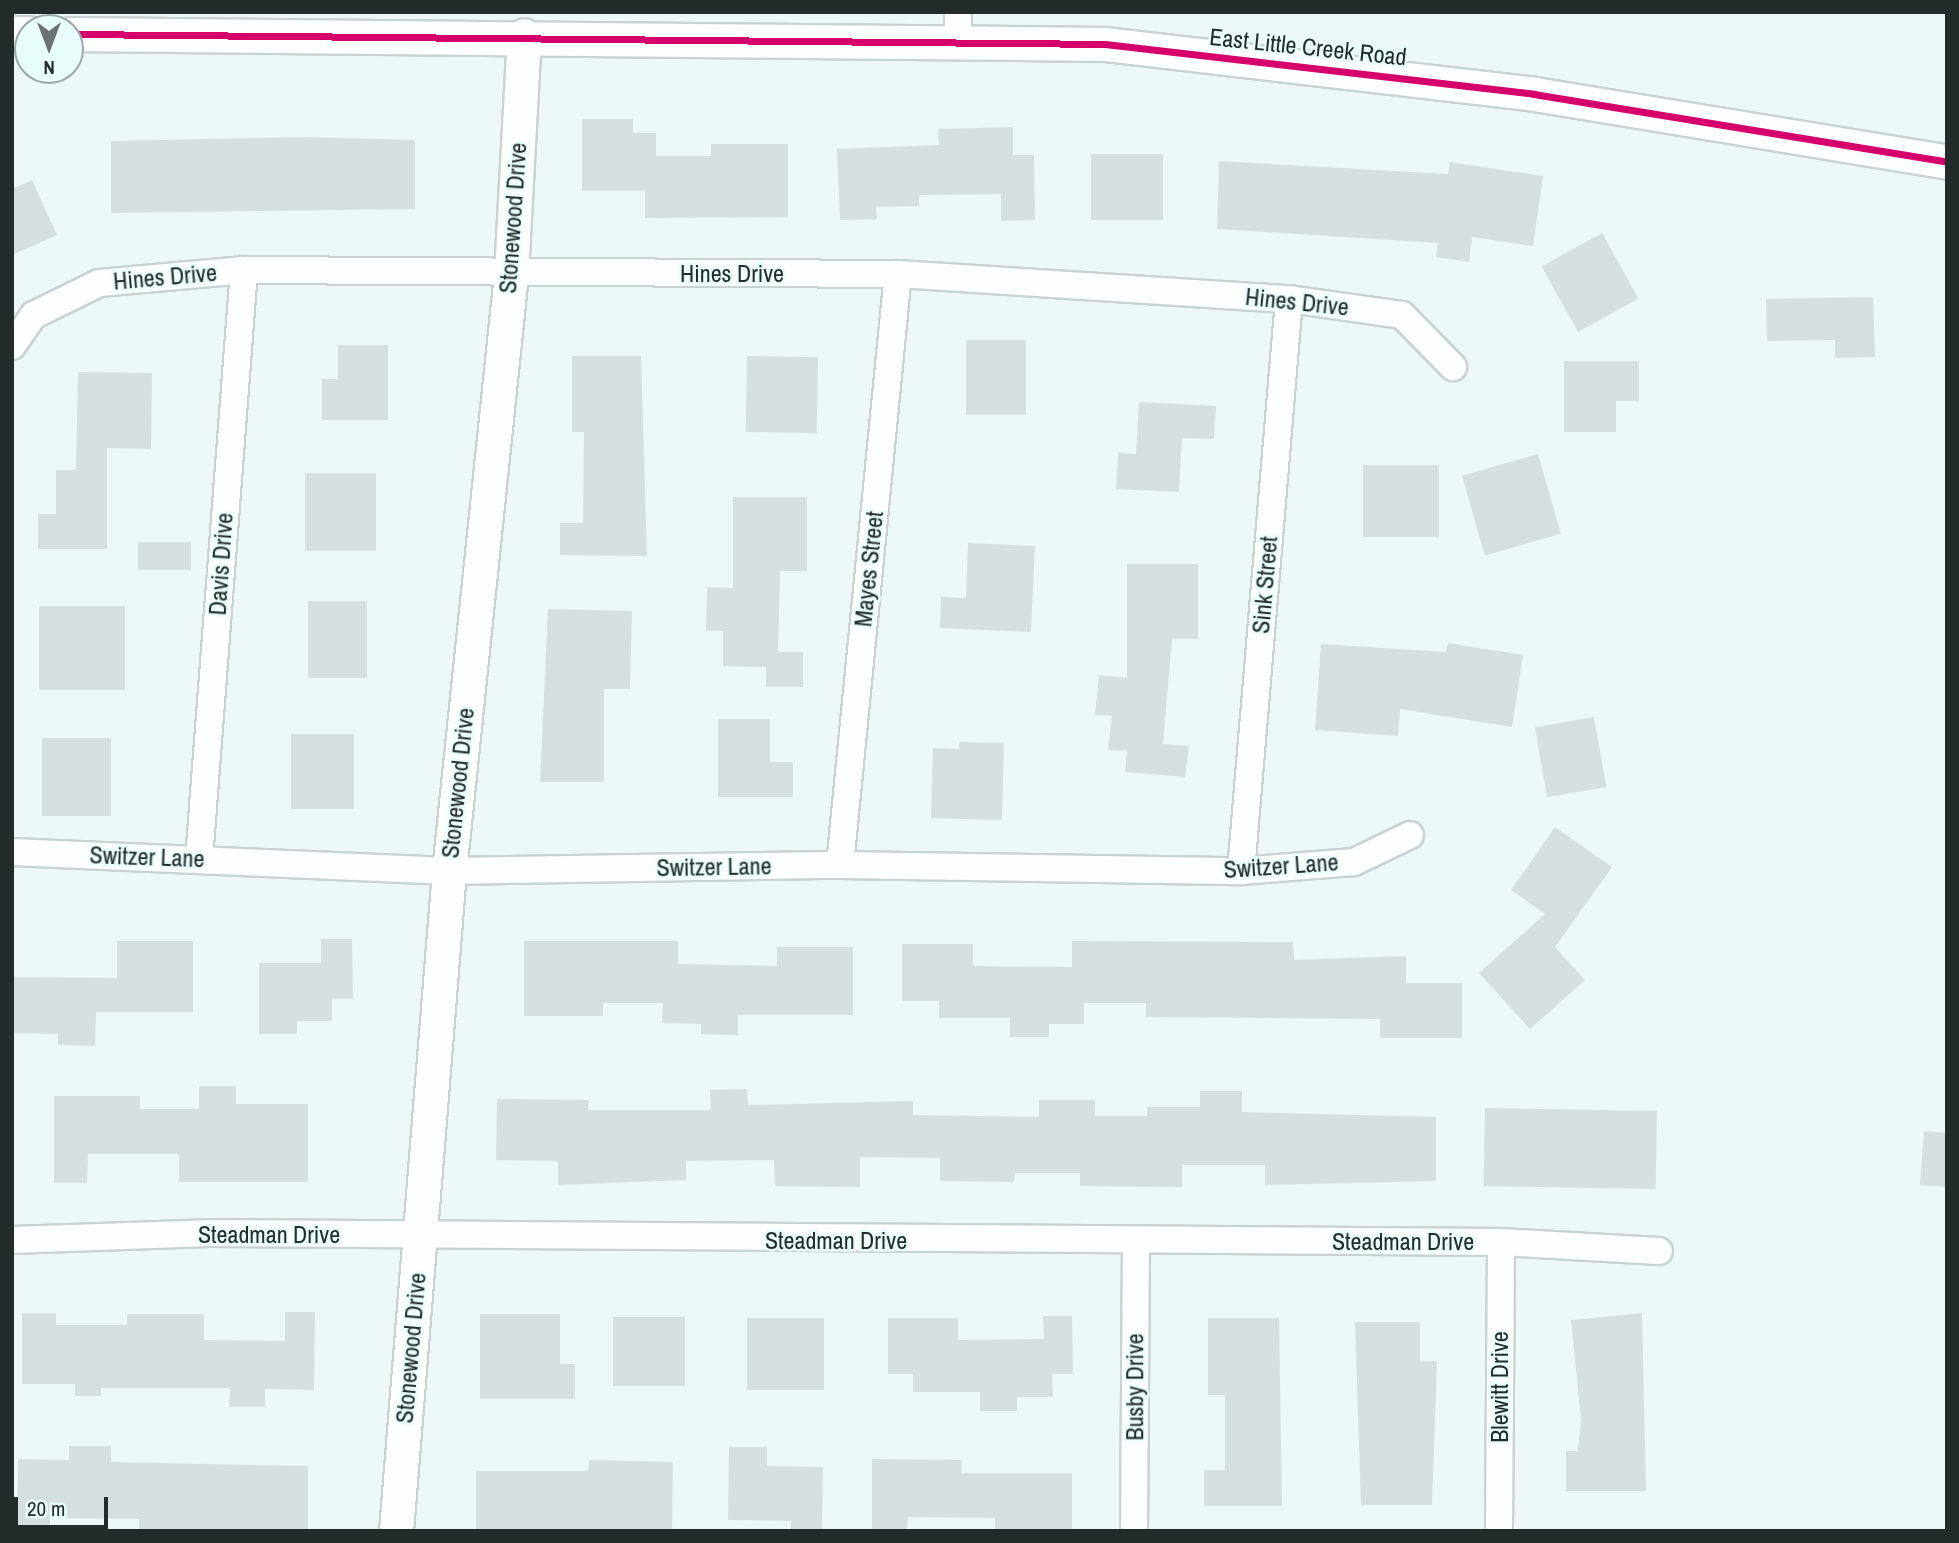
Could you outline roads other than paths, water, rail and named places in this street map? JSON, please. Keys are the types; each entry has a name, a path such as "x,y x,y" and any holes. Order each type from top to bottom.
{"street":[{"name":"East Little Creek Road","path":"84,34 524,35 958,27 1345,69 1947,162"},
{"name":"Stonewood Drive","path":"396,1531 449,871 511,274 524,35"},
{"name":"Hines Drive","path":"12,346 34,315 99,283 244,270 511,274 898,274 1289,299 1402,315 1453,367"},
{"name":"Davis Drive","path":"199,859 244,270"},
{"name":"Mayes Street","path":"840,865 898,274"},
{"name":"Sink Street","path":"1241,871 1289,299"},
{"name":"Switzer Lane","path":"12,852 449,871 840,865 1241,871 1354,862 1410,835"},
{"name":"Steadman Drive","path":"12,1240 216,1233 419,1240 1500,1242 1659,1251"},
{"name":"Busby Drive","path":"1134,1531 1136,1242"},
{"name":"Blewitt Drive","path":"1499,1531 1500,1242"}]}
